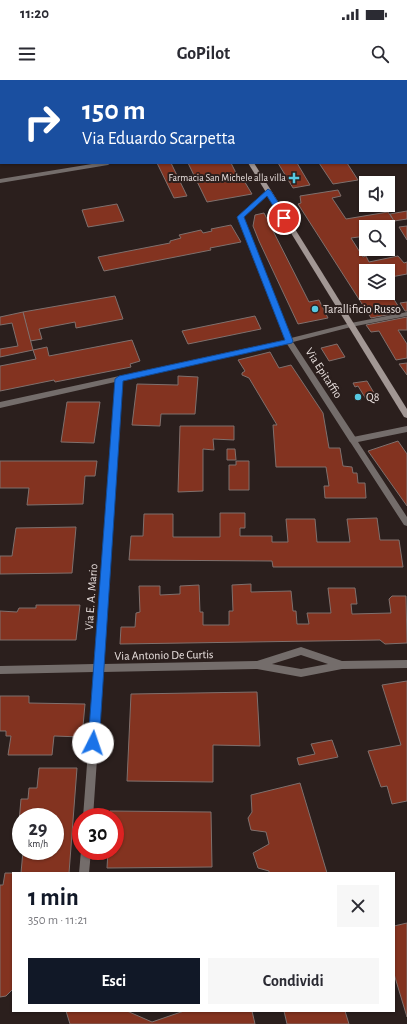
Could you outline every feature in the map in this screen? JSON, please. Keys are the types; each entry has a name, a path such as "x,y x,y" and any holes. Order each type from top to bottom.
{"main road":[{"path":"252,164 407,415"}],"street":[{"path":"0,182 102,164"},
{"name":"Via Epitaffio","path":"268,191 240,217 289,341 407,523"},
{"path":"0,405 289,341 351,325 407,314"},
{"name":"Via E. A. Mario","path":"89,808 119,379"},
{"path":"353,440 407,429"},
{"path":"257,665 301,652 342,665"},
{"path":"257,665 301,673 342,665 407,664"},
{"name":"Via Antonio De Curtis","path":"0,670 257,665"},
{"path":"84,872 85,860"}],"building":[{"path":"157,164 171,164 187,196 174,198"},
{"path":"188,164 232,164 239,179 243,179 252,194 207,202"},
{"path":"279,164 298,164 310,185 293,188"},
{"path":"320,164 348,164 358,180 333,184"},
{"path":"338,190 341,196 332,198 346,219 388,212 394,220 359,220 359,237 351,238 359,251 359,256 366,256 369,262 398,256 404,263 407,262 407,274 395,276 395,264 359,264 359,299 298,204 301,203 300,196"},
{"path":"117,204 124,221 88,227 82,210"},
{"path":"407,211 407,219 395,221 390,214"},
{"path":"264,213 309,302 319,300 328,318 298,324 253,226 255,215"},
{"path":"231,225 241,242 210,248 211,250 104,271 98,257 170,243 170,241 181,238 179,235 201,230 203,233 212,231 211,229"},
{"path":"407,226 407,240 399,227"},
{"path":"115,296 123,319 76,328 75,322 39,329 42,339 30,341 23,312"},
{"path":"359,300 394,300 402,312 371,318"},
{"path":"407,302 407,311 405,311 400,303"},
{"path":"23,312 33,350 0,357 0,349 18,346 12,323 0,325 0,317"},
{"path":"255,316 261,329 188,344 182,331"},
{"path":"407,317 407,330 398,330 407,344 407,358 396,360 379,331 371,332 366,325"},
{"path":"132,340 140,361 130,364 131,367 0,391 0,366 36,359 33,350 47,347 49,356"},
{"path":"337,344 345,357 329,361 321,348"},
{"path":"270,352 279,368 291,365 323,413 329,448 340,448 343,466 352,467 353,473 357,473 358,483 365,483 366,498 325,498 324,486 329,486 326,467 276,467 273,425 277,425 249,378 242,375 245,371 238,360"},
{"path":"407,363 407,375 399,364"},
{"path":"178,376 198,377 195,414 161,414 160,426 132,425 137,384 178,385"},
{"path":"367,381 377,398 366,399 358,386 355,387 353,383"},
{"path":"67,402 100,402 94,443 61,442"},
{"path":"180,426 234,426 234,440 213,439 214,450 203,449 203,491 178,492"},
{"path":"398,441 407,454 407,506 368,451"},
{"path":"227,449 235,449 236,460 227,460"},
{"path":"0,461 97,461 95,476 85,476 83,504 27,505 29,488 0,488"},
{"path":"236,461 249,461 249,490 229,490 229,465 236,465"},
{"path":"220,513 245,513 245,528 240,528 240,536 272,536 272,542 288,542 286,519 315,519 317,542 350,542 347,519 377,518 380,540 399,540 403,567 273,567 272,561 129,560 131,536 143,536 144,514 173,514 173,537 220,537"},
{"path":"76,527 72,573 0,574 0,556 12,556 16,528"},
{"path":"251,584 251,592 291,591 293,611 296,611 297,624 309,624 307,613 331,613 328,588 355,588 357,604 351,604 352,614 391,613 389,599 392,596 406,596 407,643 385,644 380,640 120,644 121,627 135,627 136,613 140,612 139,586 160,586 160,595 180,594 180,586 199,585 200,612 203,612 203,625 229,625 229,611 233,611 232,585"},
{"path":"36,605 80,605 76,640 0,640 0,611 17,612 19,608 36,608"},
{"path":"407,681 407,801 392,804 387,786 381,787 368,751 401,745 382,685"},
{"path":"257,692 260,746 213,745 213,782 127,781 131,694"},
{"path":"0,696 29,696 29,703 85,704 82,737 54,736 52,755 8,755 11,736 6,736 6,731 0,731"},
{"path":"332,740 338,757 299,765 297,758 315,754 311,744"},
{"path":"39,768 77,768 74,808 72,808 69,872 21,872 22,860 64,860 64,808 20,808 21,799 28,799 29,788 37,788"},
{"path":"300,783 327,872 269,872 258,868 253,853 269,844 266,832 251,830 248,818 252,812 251,795"},
{"path":"124,811 211,812 212,867 107,868 107,860 124,860"},
{"path":"5,873 12,873 12,990 6,996 0,997 0,885 3,885"},
{"path":"407,923 407,1017 395,977 395,926"},
{"path":"66,1012 129,1012 152,1022 181,1012 252,1012 255,1024 70,1024"},
{"path":"284,1012 345,1012 349,1024 287,1024"}],"place":[{"name":"Farmacia San Michele alla villa","path":"294,178"},
{"name":"Tarallificio Russo","path":"315,309"},
{"name":"Q8","path":"358,397"}],"route":[{"path":"93,743 119,379 289,341 240,217 268,191 284,218"}]}
